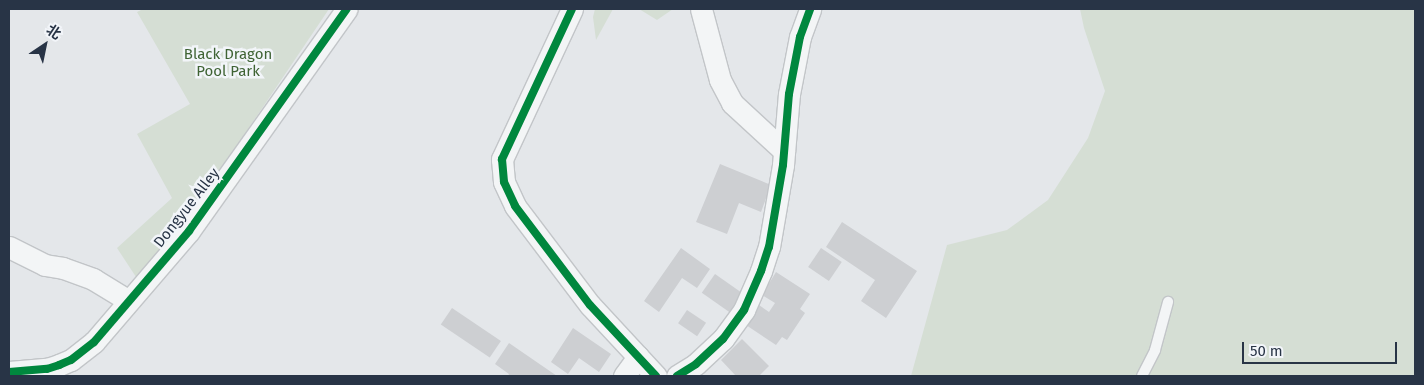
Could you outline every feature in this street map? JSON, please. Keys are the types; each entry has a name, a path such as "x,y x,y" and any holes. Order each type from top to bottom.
{"street":[{"name":"Dongyue Alley","path":"9,372 47,369 72,360 94,342 190,231 347,9"},
{"path":"572,9 502,160 502,170 509,194 515,206 590,305 656,376"},
{"path":"701,9 720,80 732,103 784,150"},
{"path":"677,376 711,352 724,339 744,310 769,247 784,150 789,94 800,37 810,9"},
{"path":"9,247 45,265 63,268 93,279 129,301"},
{"path":"624,376 638,357"}],"lane":[{"path":"1142,376 1155,350 1168,302"}],"green space":[{"name":"Black Dragon Pool Park","path":"143,9 329,9 176,236 138,280 117,248 172,198 137,134 190,104 137,12"},
{"path":"595,9 613,9 596,40 593,17"},
{"path":"639,9 673,9 657,20"},
{"path":"1080,9 1415,9 1415,376 911,376 947,245 1007,230 1048,200 1088,138 1105,91 1084,28"}],"building":[{"path":"720,164 771,185 761,212 739,203 727,234 696,222"},
{"path":"842,222 917,271 886,318 861,301 875,280 826,247"},
{"path":"681,248 710,269 697,288 682,278 659,312 644,301"},
{"path":"821,248 842,262 829,281 808,267"},
{"path":"776,272 810,294 800,309 805,313 787,340 782,337 776,345 743,323 756,303 769,312 775,303 762,295"},
{"path":"715,274 745,295 732,314 702,293"},
{"path":"452,308 501,341 490,358 441,325"},
{"path":"687,310 706,323 697,336 678,323"},
{"path":"573,328 611,354 599,372 579,358 568,374 551,362"},
{"path":"742,339 769,366 759,376 736,376 721,360"},
{"path":"509,343 557,376 508,376 509,374 495,364"}],"cycle path":[{"path":"9,372 47,369 59,365 71,360 94,342 189,231 347,9"},
{"path":"572,9 502,159 504,182 515,206 590,305 656,376"},
{"path":"677,376 696,364 723,339 744,310 761,271 769,247 783,165 789,94 800,37 810,9"}]}
